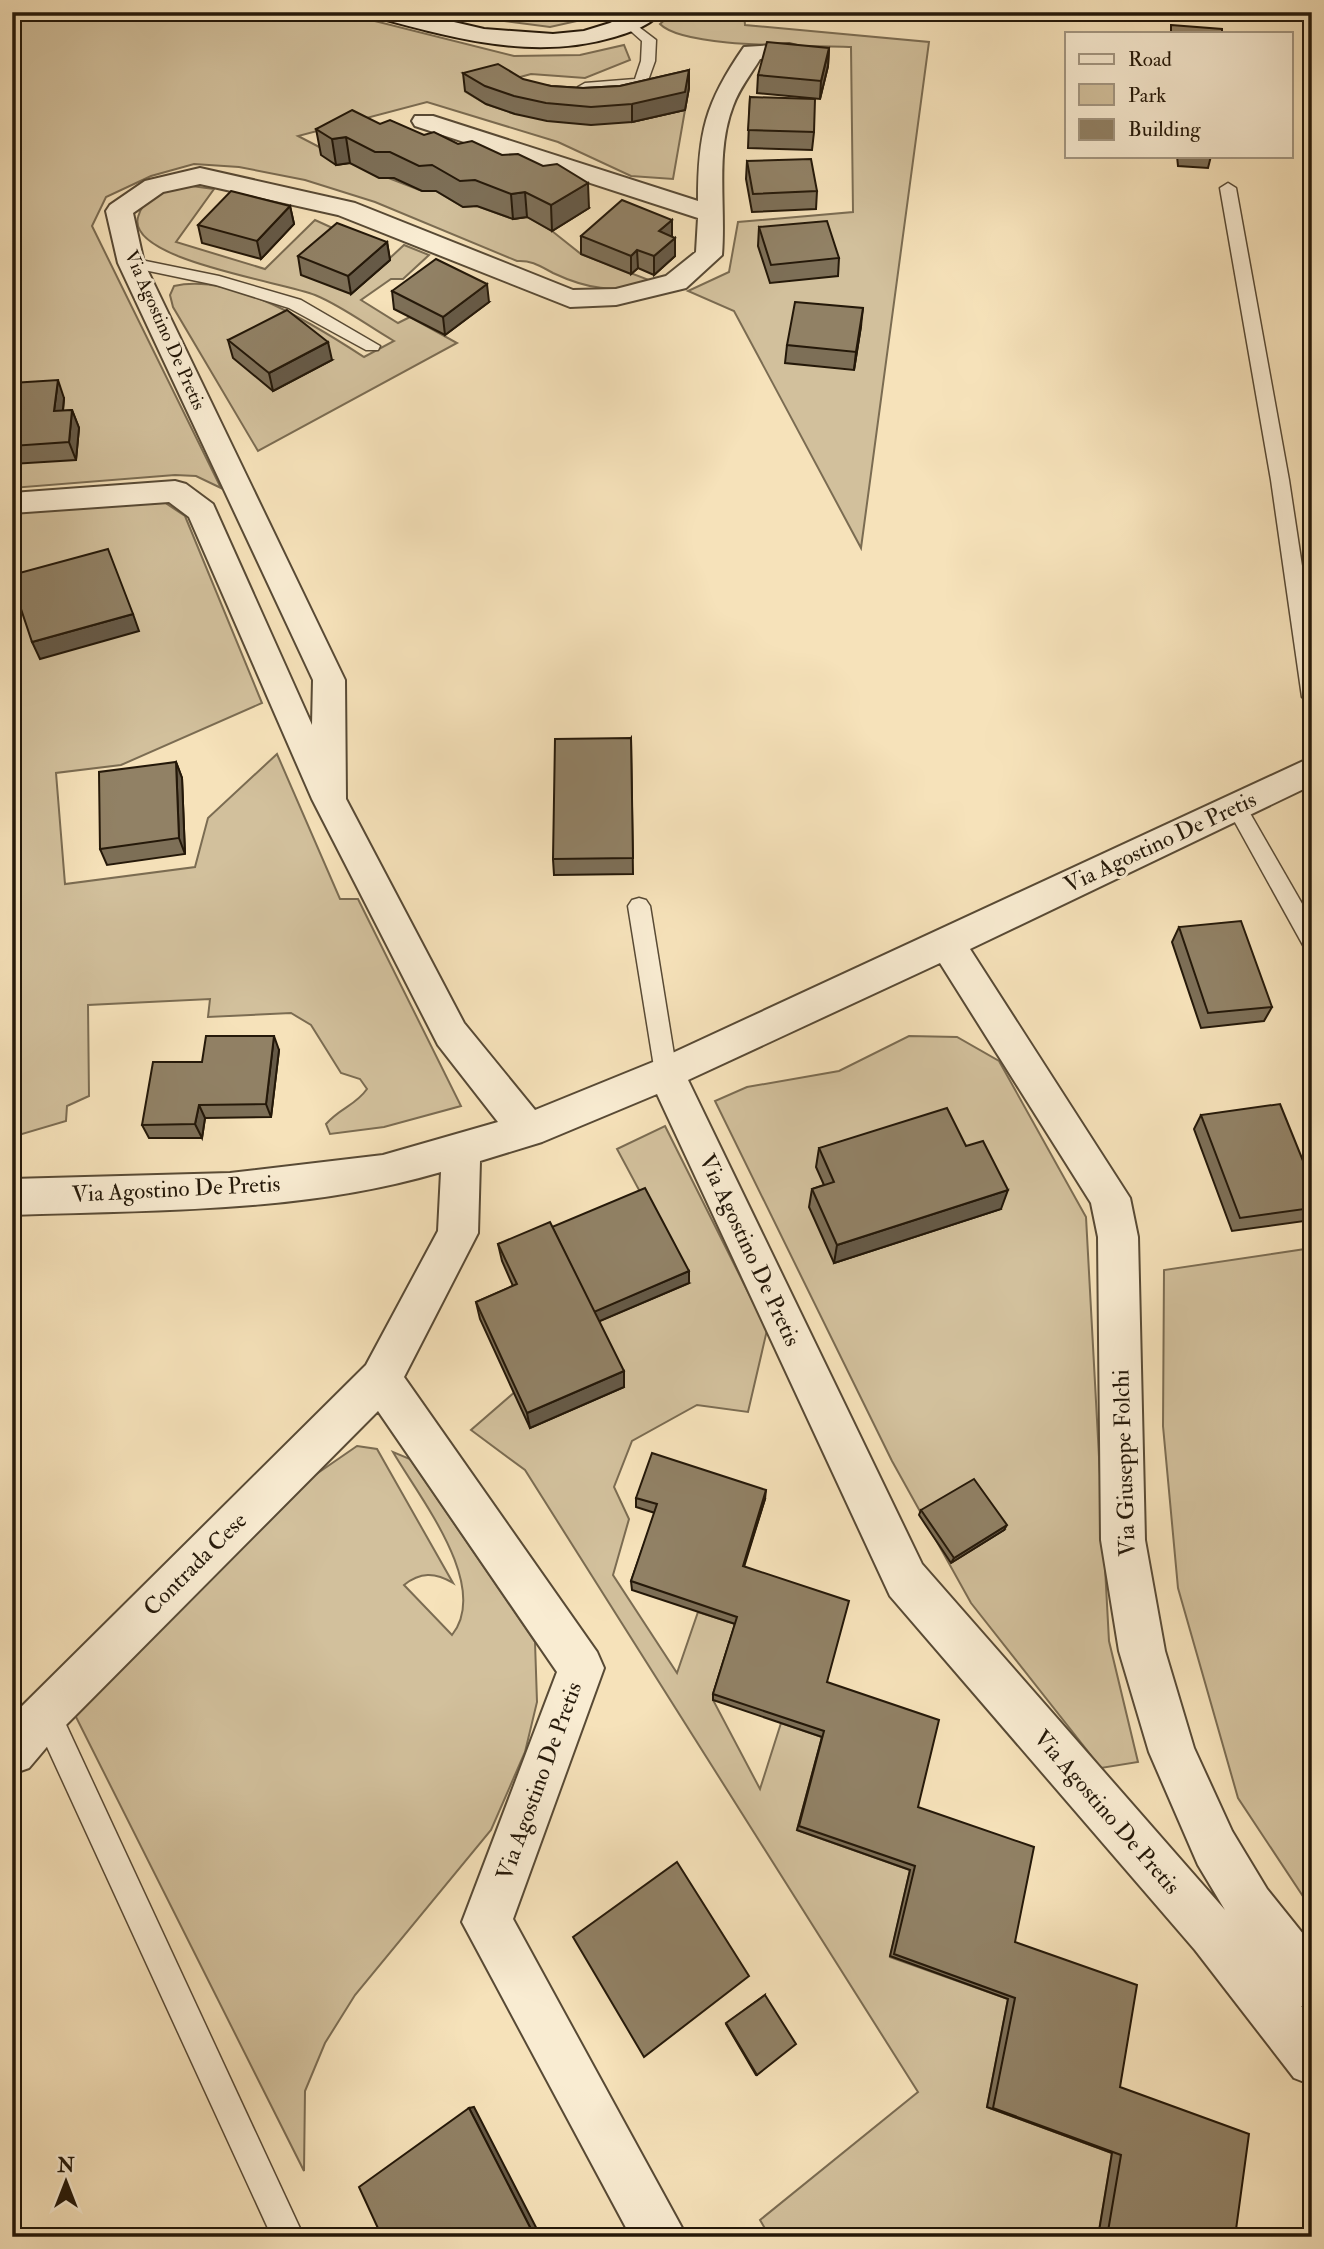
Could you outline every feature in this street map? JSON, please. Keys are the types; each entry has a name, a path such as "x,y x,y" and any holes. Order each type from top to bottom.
{"street":[{"path":"383,12 505,40 563,41 640,18"},
{"name":"Via Agostino De Pretis","path":"329,799 329,680 131,263 119,212 154,186 200,176 346,209 570,299 617,297 676,282 709,255 713,214 709,173 718,111 752,52 789,51"},
{"path":"424,121 713,214"},
{"name":"Via Agostino De Pretis","path":"12,503 175,491 202,511 329,799 451,1034 528,1130"},
{"name":"Via Agostino De Pretis","path":"12,1197 230,1190 383,1172 528,1130 666,1073 947,944 1312,770"},
{"name":"Via Giuseppe Folchi","path":"947,944 1110,1198 1118,1237 1124,1540 1142,1651 1172,1752 1215,1848 1231,1919 1312,1985"},
{"name":"Via Agostino De Pretis","path":"666,1073 906,1580 1231,1919 1312,2060"},
{"path":"380,1379 458,1233 461,1150"},
{"name":"Via Agostino De Pretis","path":"380,1379 581,1668 487,1922 660,2237"},
{"name":"Contrada Cese","path":"12,1751 46,1713 380,1379"}],"lane":[{"path":"584,87 641,83 648,61 649,40 640,18"},
{"path":"1228,188 1279,481 1312,697"},
{"path":"131,263 219,281 295,304 373,346"},
{"path":"1236,806 1312,941"},
{"path":"639,906 666,1073"},
{"path":"46,1713 288,2237"}],"green space":[{"path":"12,12 339,12 514,56 580,55 624,45 630,60 585,78 531,74 466,92 486,104 515,114 632,122 685,110 673,179 631,176 558,142 427,102 298,136 350,163 422,191 436,191 463,207 477,206 513,219 527,217 552,231 581,254 649,280 637,285 613,288 577,283 375,202 305,180 239,167 194,164 151,176 106,197 92,226 221,488 196,476 175,475 12,488"},
{"path":"434,12 617,12 550,27"},
{"path":"674,12 744,12 745,25 929,42 861,548 734,311 688,291 729,272 738,222 853,212 851,47 750,44 694,38 673,32 660,24"},
{"path":"184,185 214,189 176,242 265,269 315,220 348,235 351,294 404,245 429,255 403,279 391,279 361,300 398,323 410,317 457,343 258,451 173,307 170,295 174,286 197,284 247,294 298,317 364,357 394,341 345,310 315,295 210,267 156,246 141,232 138,217 141,210 156,195"},
{"path":"164,502 185,516 262,703 121,765 56,773 65,884 195,867 208,818 277,754 340,899 358,899 461,1106 384,1127 330,1134 326,1124 367,1089 360,1079 341,1073 311,1025 291,1013 208,1017 210,999 88,1005 89,1096 67,1106 66,1121 12,1137 12,510"},
{"path":"909,1036 957,1037 999,1061 1086,1217 1109,1641 1138,1762 1101,1768 971,1603 892,1461 715,1101 747,1087 839,1071"},
{"path":"665,1126 767,1330 748,1412 697,1405 632,1441 614,1487 629,1519 613,1575 677,1673 698,1612 736,1624 713,1700 760,1789 781,1723 822,1737 797,1830 910,1870 890,1957 1008,1999 987,2107 1112,2153 1098,2237 770,2237 760,2220 918,2092 525,1470 471,1430 593,1324 645,1201 617,1149"},
{"path":"1312,1248 1312,1910 1238,1798 1178,1588 1163,1426 1164,1270"},
{"path":"357,1446 377,1449 453,1583 428,1575 404,1585 452,1635 462,1615 463,1592 457,1567 447,1542 393,1452 410,1459 535,1642 537,1702 525,1752 491,1830 355,1995 325,2043 305,2091 304,2171 75,1715 315,1475"}],"building":[{"path":"1171,25 1222,29 1222,32 1171,32"},
{"path":"767,42 829,48 821,81 758,75"},
{"path":"498,64 523,79 551,86 583,88 620,86 689,70 685,92 632,104 591,107 546,103 514,96 485,86 463,73"},
{"path":"750,97 815,99 814,132 748,130"},
{"path":"352,110 380,124 390,120 424,135 434,132 458,144 472,141 502,155 518,154 543,166 557,164 588,183 551,205 525,192 511,194 475,180 460,181 432,165 419,166 390,152 375,152 346,137 332,139 316,129"},
{"path":"811,159 817,191 753,194 747,161"},
{"path":"231,191 290,206 257,241 198,225"},
{"path":"622,200 672,220 659,231 675,238 654,256 637,250 631,256 581,236"},
{"path":"827,221 839,258 771,265 759,227"},
{"path":"337,223 387,242 348,276 298,256"},
{"path":"436,259 487,284 443,317 392,291"},
{"path":"795,302 863,308 856,352 787,345"},
{"path":"287,310 328,342 269,373 228,340"},
{"path":"58,380 54,411 72,410 69,442 12,446 12,383"},
{"path":"108,549 133,614 32,642 12,575"},
{"path":"631,738 633,858 553,859 555,739"},
{"path":"176,762 179,838 100,849 99,772"},
{"path":"1241,921 1272,1007 1208,1013 1179,927"},
{"path":"206,1036 274,1036 266,1104 199,1105 195,1124 142,1125 153,1062 202,1062"},
{"path":"1280,1104 1312,1183 1312,1208 1240,1218 1201,1115"},
{"path":"947,1108 966,1146 983,1141 1008,1190 837,1245 812,1189 834,1182 819,1148"},
{"path":"645,1188 689,1271 594,1312 552,1227"},
{"path":"550,1222 624,1371 527,1413 476,1302 517,1284 498,1244"},
{"path":"652,1453 766,1490 743,1566 849,1601 827,1682 939,1720 918,1807 1034,1847 1015,1942 1137,1985 1120,2087 1249,2134 1235,2237 1107,2237 1121,2155 993,2108 1015,1998 894,1954 915,1866 799,1826 824,1731 713,1694 737,1617 631,1581 657,1504 636,1498"},
{"path":"974,1479 1007,1525 954,1558 921,1510"},
{"path":"677,1862 749,1976 644,2057 573,1937"},
{"path":"765,1995 796,2044 757,2075 726,2023"},
{"path":"469,2108 535,2237 382,2237 359,2187"}]}
